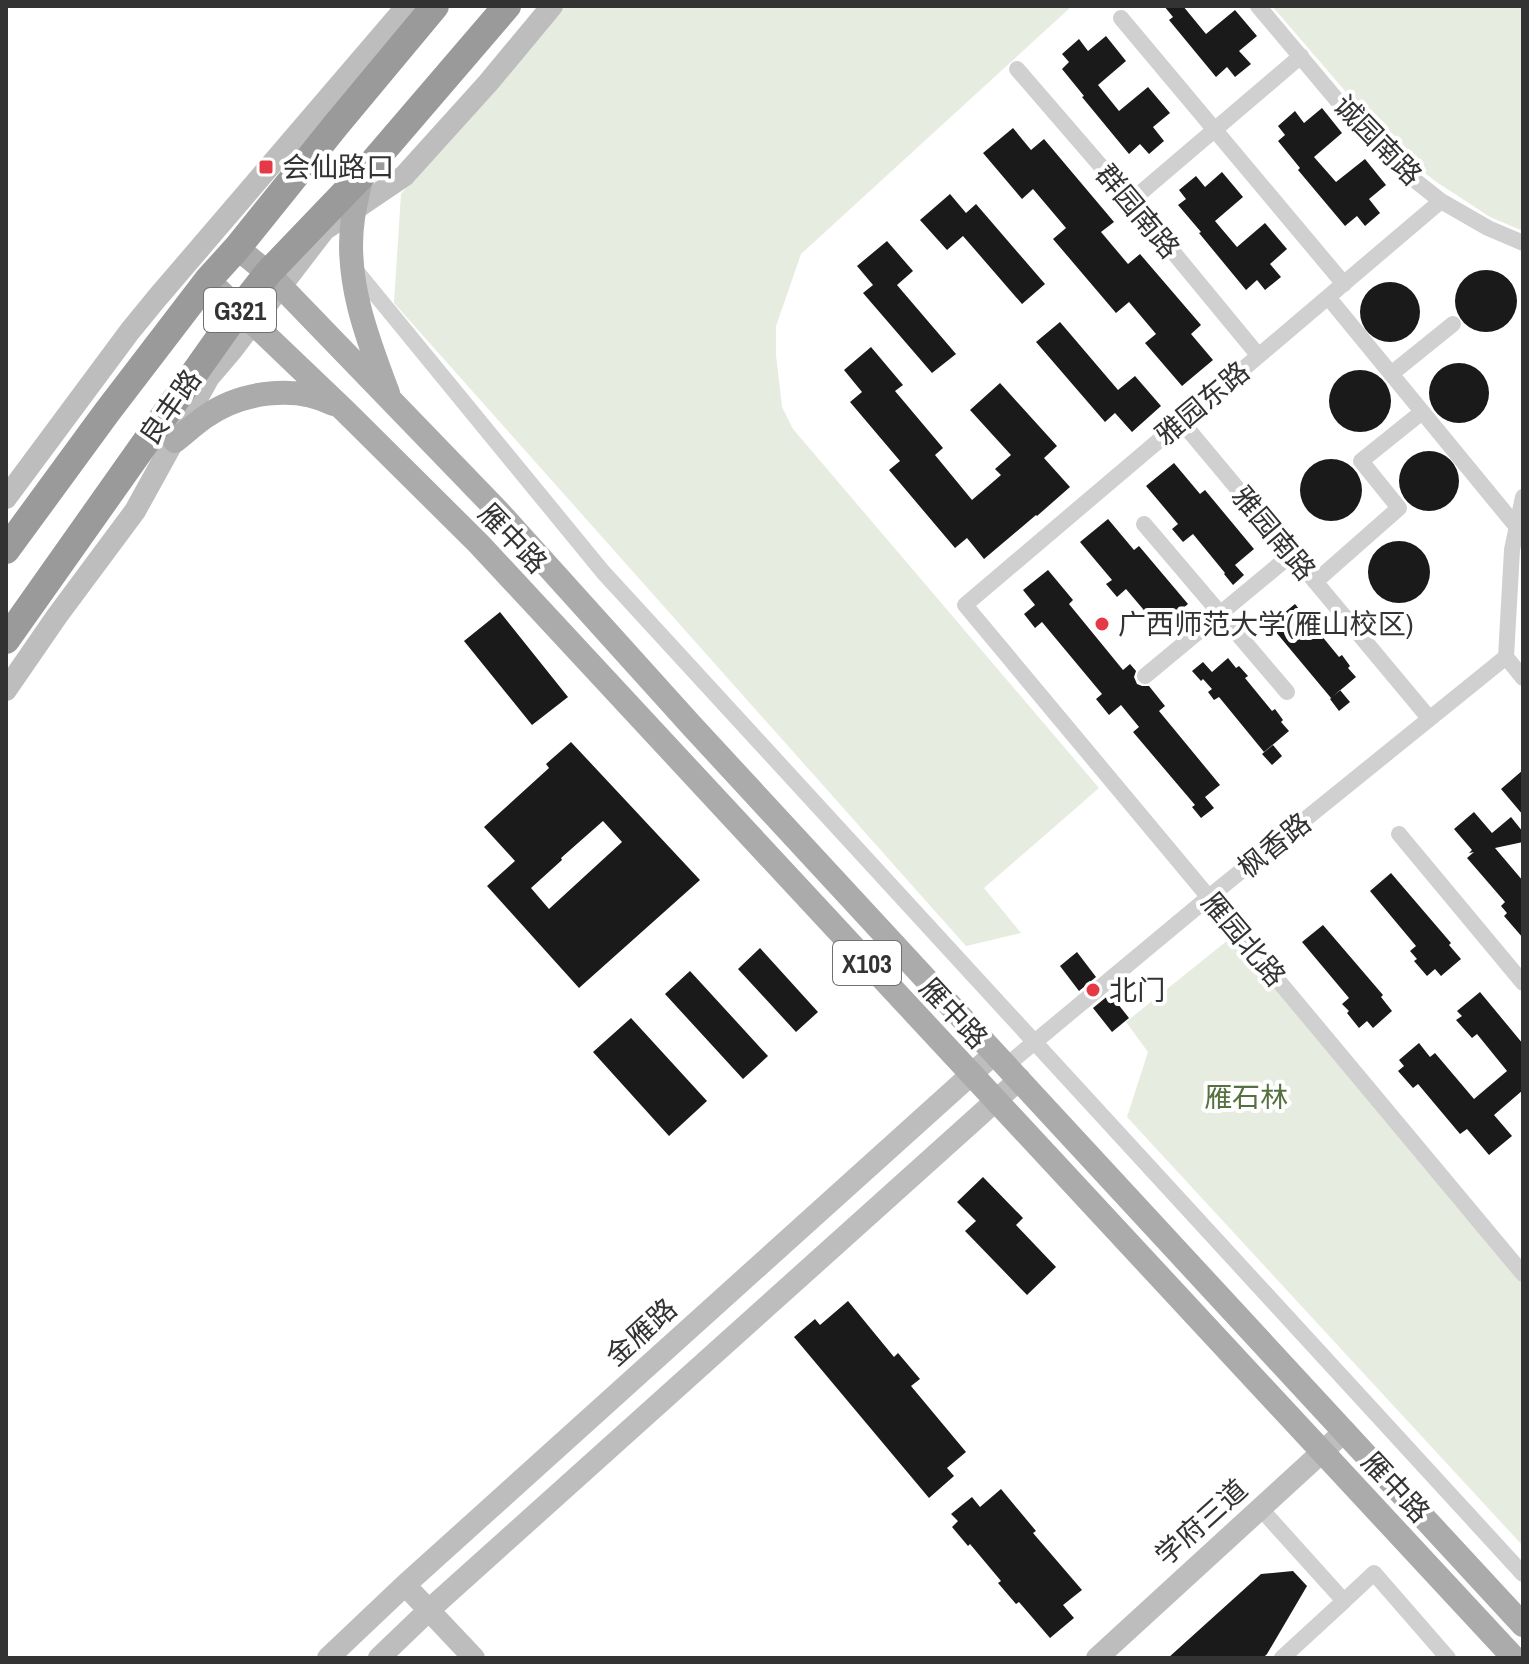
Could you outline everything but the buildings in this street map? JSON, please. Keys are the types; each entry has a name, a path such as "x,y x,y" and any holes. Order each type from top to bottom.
{"highway":[{"name":"良丰路","path":"6,550 208,280 435,6"},
{"name":"良丰路","path":"6,640 52,573 274,280 507,6"}],"main road":[{"path":"362,175 354,210 352,266 370,345 392,403"},
{"name":"雁中路","path":"237,248 274,280 498,511 691,725 1523,1625"},
{"name":"雁中路","path":"208,280 479,544 1514,1658"},
{"path":"175,441 207,416 236,401 257,395 304,394 320,397 345,411"}],"street":[{"path":"6,498 130,331 407,6"},
{"path":"274,280 324,230 404,176 552,6"},
{"name":"诚园南路","path":"1258,6 1362,130 1398,167 1441,201 1488,228 1523,243"},
{"path":"1121,18 1344,284"},
{"path":"1131,201 1301,56"},
{"name":"群园南路","path":"1017,69 1258,355"},
{"name":"雅园东路","path":"965,605 1441,201"},
{"path":"352,266 603,572 1523,1574"},
{"path":"1328,297 1516,526"},
{"path":"6,690 135,511 246,317"},
{"path":"1391,374 1453,324"},
{"path":"1315,582 1399,508 1361,461 1422,412"},
{"name":"雅园南路","path":"1181,421 1429,718"},
{"path":"1523,497 1508,592 1506,657 1523,678"},
{"path":"52,573 128,519"},
{"path":"1144,524 1287,692"},
{"path":"1145,676 1292,554"},
{"name":"雁园北路","path":"965,605 1523,1274"},
{"name":"枫香路","path":"1007,1066 1209,897 1506,657"},
{"path":"1399,834 1523,983"},
{"path":"379,1658 995,1102 1007,1066"},
{"name":"金雁路","path":"328,1658 971,1075 1007,1066"},
{"name":"学府三道","path":"1097,1658 1345,1431"},
{"path":"1261,1509 1344,1601"},
{"path":"1289,1656 1374,1573 1448,1658"},
{"path":"405,1585 474,1658"}],"green space":[{"path":"558,6 1072,6 801,254 776,326 782,407 793,429 1099,788 984,888 1021,933 966,946 394,303 401,194"},
{"path":"1272,6 1523,6 1523,231 1490,217 1435,181 1395,149"},
{"name":"雁石林","path":"1238,932 1523,1274 1523,1546 1127,1117 1148,1052 1126,1022"}],"place":[{"name":"会仙路口","path":"266,167"},
{"name":"广西师范大学(雁山校区)","path":"1102,624"},
{"name":"北门","path":"1093,990"}]}
